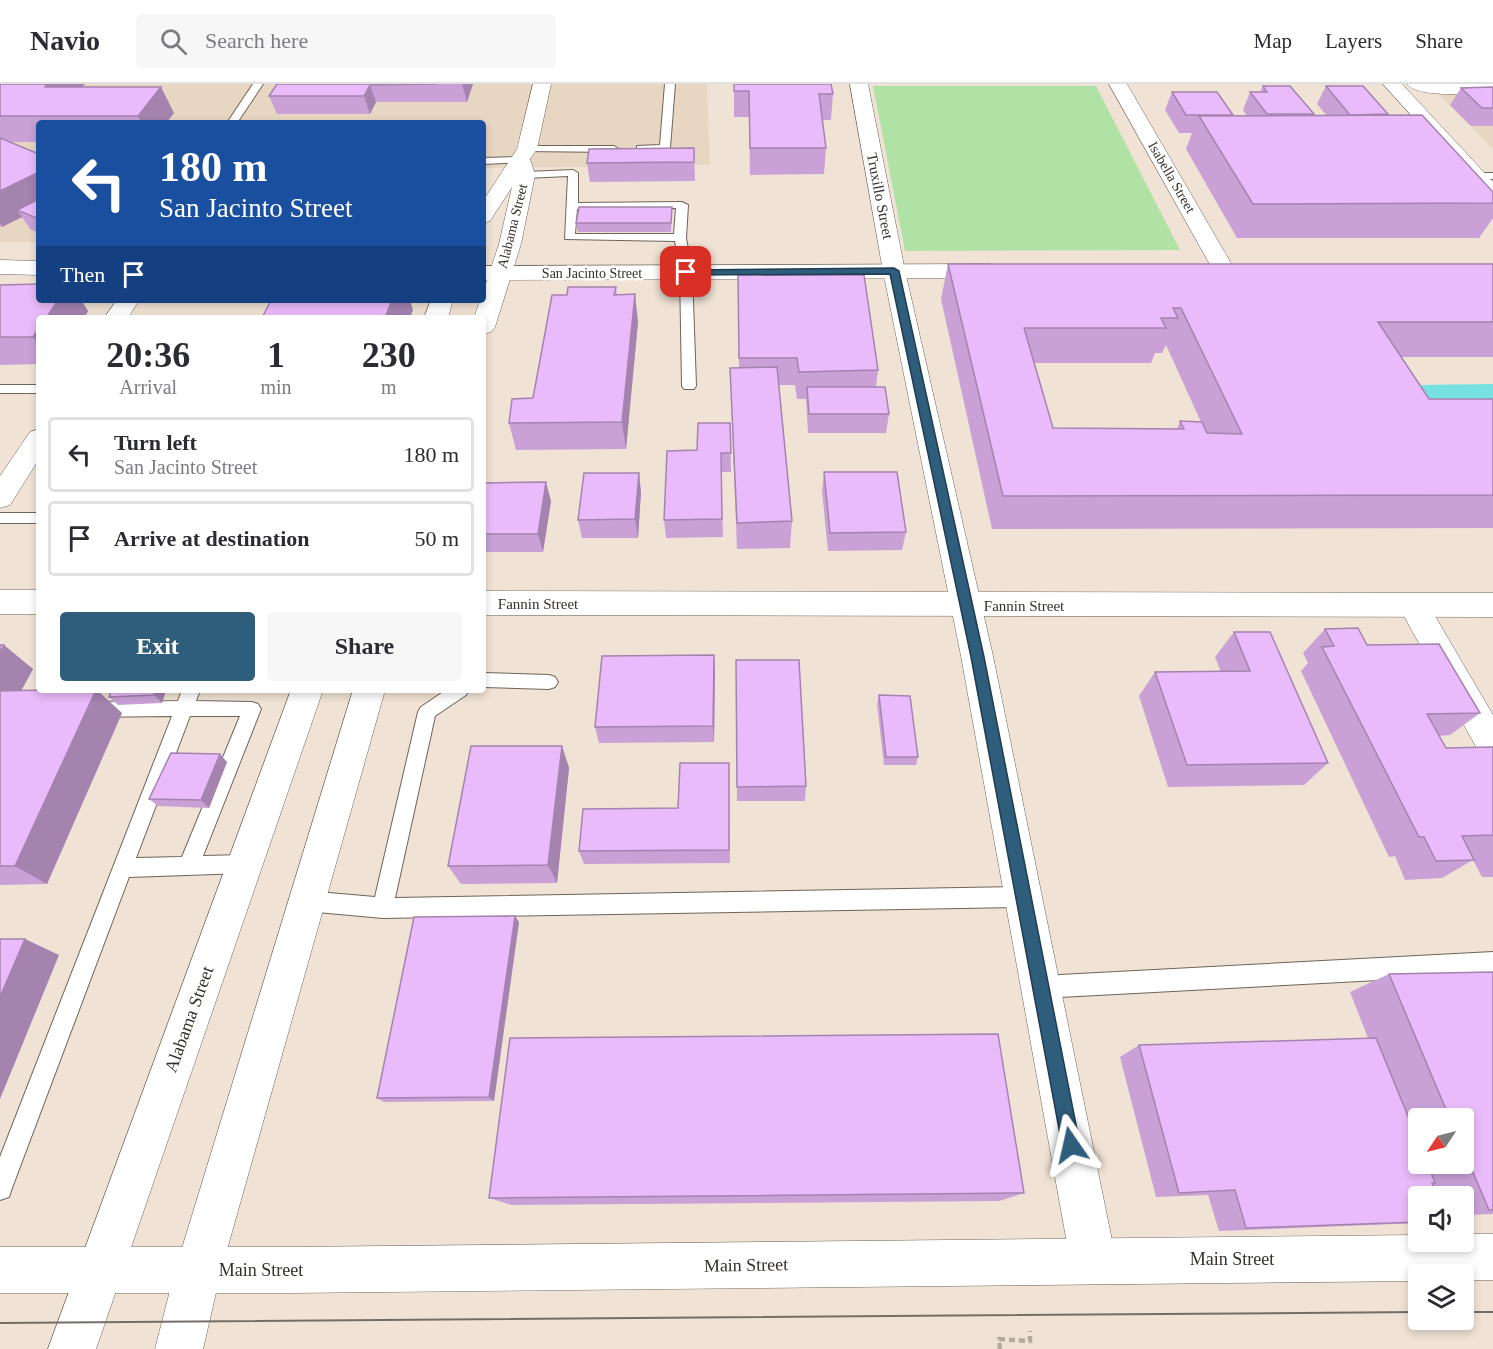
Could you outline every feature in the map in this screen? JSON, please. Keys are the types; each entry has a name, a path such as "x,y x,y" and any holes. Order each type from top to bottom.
{"street":[{"name":"Alabama Street","path":"485,315 492,273 524,161 542,84"},
{"name":"Truxillo Street","path":"859,84 894,271 966,605 1094,1260"},
{"name":"Isabella Street","path":"1118,84 1224,270"},
{"path":"1392,84 1485,176 1493,194"},
{"path":"1416,84 1430,88 1493,87"},
{"name":"Alabama Street","path":"486,213 524,161"},
{"path":"0,267 36,268"},
{"path":"1201,270 1248,270"},
{"name":"San Jacinto Street","path":"492,273 1012,271"},
{"path":"0,498 36,443"},
{"path":"0,602 36,602"},
{"name":"Fannin Street","path":"486,603 1414,607 1493,605"},
{"path":"1414,607 1493,746"},
{"name":"Alabama Street","path":"72,1349 99,1268 307,693"},
{"path":"179,1349 198,1270 368,693"},
{"name":"Main Street","path":"0,1270 1493,1257"}],"lane":[{"path":"234,120 258,84"},
{"path":"486,161 524,161 626,148 665,148 670,84"},
{"path":"524,161 573,173 569,237 647,235 680,238"},
{"path":"572,206 606,211 650,211 682,205 680,238 686,272 689,386"},
{"path":"0,389 36,389"},
{"path":"0,518 36,518"},
{"path":"486,680 549,682"},
{"path":"85,693 78,710 187,699 252,709 189,865"},
{"path":"383,908 426,711 455,693"},
{"path":"0,1188 187,699"},
{"path":"123,868 244,864"},
{"path":"306,901 383,908 1023,897"},
{"path":"1041,987 1493,963"}],"path":[{"path":"1000,1349 999,1340 1030,1341 1030,1331"}],"shaded area":[{"path":"0,84 707,84 710,165 486,168 486,120 36,120 36,242 0,242"},
{"path":"1428,84 1493,84 1493,149"}],"green space":[{"path":"873,86 1096,86 1180,250 905,251"}],"water":[{"path":"1493,384 1493,413 1434,413 1414,385"}],"building":[{"path":"0,84 47,84 45,87 161,87 138,116 0,116"},
{"path":"277,84 437,84 370,85 364,96 269,96"},
{"path":"734,84 831,84 833,94 819,94 826,148 750,148 749,91 734,91"},
{"path":"1263,86 1290,86 1314,114 1267,114 1250,92 1267,92"},
{"path":"1326,86 1363,86 1388,114 1350,115"},
{"path":"1493,87 1493,108 1482,108 1461,88"},
{"path":"1172,92 1217,92 1233,115 1186,115"},
{"path":"1422,115 1493,192 1493,203 1253,204 1199,116"},
{"path":"0,138 36,153 36,173 0,191"},
{"path":"694,148 694,162 587,163 589,149"},
{"path":"36,200 36,218 17,210"},
{"path":"579,207 672,207 671,223 576,223"},
{"path":"948,264 1493,264 1493,322 1378,322 1429,399 1493,399 1493,495 1003,496","holes":["1173,308 1181,308 1242,434 1207,433 1202,422 1180,421 1184,429 1053,428 1024,328 1166,328 1161,318 1178,318"]},
{"path":"738,275 864,275 878,370 799,372 797,358 739,358"},
{"path":"36,284 36,303 56,303 48,315 36,315 36,332 33,337 0,337 0,285"},
{"path":"568,287 616,287 614,295 635,294 622,422 509,423 512,399 533,398 552,295 567,295"},
{"path":"270,303 391,303 386,315 264,315"},
{"path":"777,367 792,521 737,523 730,368"},
{"path":"807,387 885,387 889,414 809,414"},
{"path":"698,423 730,423 731,453 721,453 722,519 664,520 667,451 697,450"},
{"path":"824,472 897,472 906,532 830,533"},
{"path":"584,473 639,473 635,519 578,520"},
{"path":"546,482 538,534 486,534 486,483"},
{"path":"1358,628 1367,645 1439,644 1480,713 1427,714 1446,748 1493,747 1493,835 1462,836 1474,860 1436,861 1424,837 1419,837 1322,647 1334,646 1325,629"},
{"path":"1234,632 1270,632 1328,763 1187,765 1155,672 1250,671"},
{"path":"714,655 713,726 595,727 602,656"},
{"path":"736,660 799,660 806,786 737,787"},
{"path":"0,691 95,693 15,866 0,866"},
{"path":"111,693 154,693 154,695 109,697"},
{"path":"879,695 910,696 918,757 886,757"},
{"path":"471,746 562,746 548,865 448,866"},
{"path":"171,753 220,754 201,800 149,799"},
{"path":"680,763 729,763 729,850 579,851 583,809 678,808"},
{"path":"515,916 489,1097 377,1098 414,917"},
{"path":"0,939 25,939 0,997"},
{"path":"1493,972 1493,1210 1489,1210 1474,1174 1474,1108 1445,1108 1389,974"},
{"path":"998,1034 1024,1193 489,1198 510,1038"},
{"path":"1376,1038 1408,1116 1408,1174 1432,1174 1435,1183 1432,1183 1433,1186 1408,1186 1408,1222 1246,1228 1235,1190 1179,1193 1139,1045"}],"tram line":[{"path":"0,1323 1408,1312"},
{"path":"1474,1312 1493,1312"}],"route":[{"path":"686,272 894,271 977,657 1071,1145"}]}
